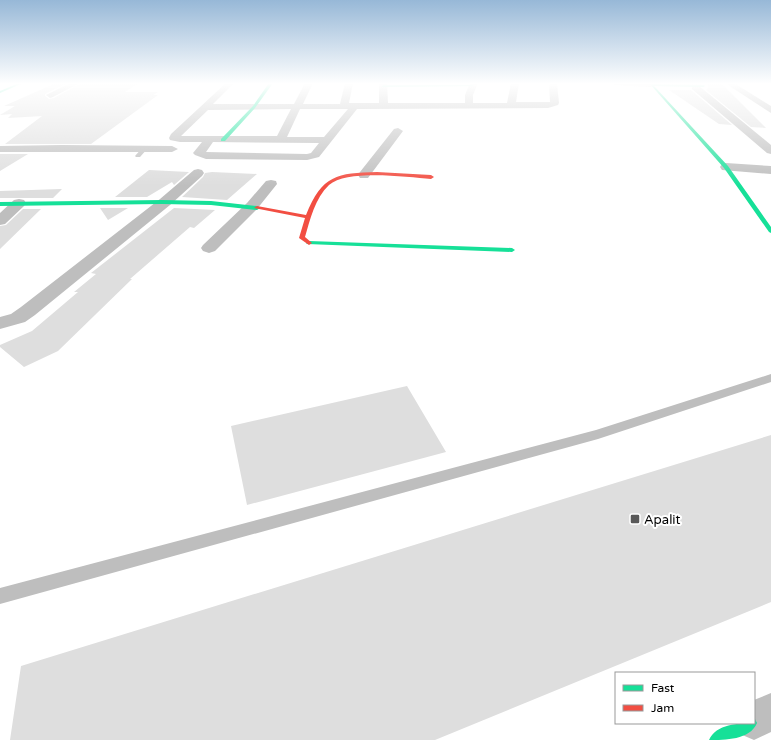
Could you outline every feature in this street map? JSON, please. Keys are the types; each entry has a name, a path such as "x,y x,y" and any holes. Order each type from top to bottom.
{"street":[{"path":"194,118 174,136 174,138 210,140 328,140"},
{"path":"223,140 244,118"},
{"path":"280,140 292,118"},
{"path":"210,140 199,152 201,154 206,156 294,158 315,155 346,118"},
{"path":"681,118 726,167 771,231"},
{"path":"734,118 771,152"},
{"path":"364,175 398,131"},
{"path":"0,149 141,152 172,149"},
{"path":"726,167 771,170"},
{"path":"0,323 18,318 28,311 166,202 198,173"},
{"path":"432,177 364,175 334,178 327,183 307,217 302,238 308,243 512,250"},
{"path":"209,248 252,206 271,184"},
{"path":"0,204 166,202 252,206 280,210 307,217"},
{"path":"0,221 19,203"},
{"path":"755,720 771,712"},
{"path":"717,740 747,724"}],"lane":[{"path":"0,596 598,434 771,378"}],"building":[{"path":"40,118 127,118 91,144 5,144"},
{"path":"709,118 723,118 732,125 719,124"},
{"path":"739,118 756,118 766,128 751,127"},
{"path":"0,154 28,154 0,171"},
{"path":"149,170 189,172 174,185 172,182 147,197 115,197"},
{"path":"205,173 257,174 227,200 182,197 203,177"},
{"path":"62,189 53,198 0,198 0,191"},
{"path":"100,208 128,208 108,220"},
{"path":"174,208 215,210 194,228 190,227 130,279 132,279 58,351 24,367 0,347 0,345 32,331 78,292 74,292 96,274 91,273"},
{"path":"23,209 41,209 0,249 0,226 6,225"},
{"path":"407,386 446,452 247,505 231,426"},
{"name":"Apalit","path":"771,435 771,602 435,740 10,740 21,666"}],"traffic: fast":[{"path":"223,140 244,118"},
{"path":"681,118 726,167 771,231"},
{"path":"0,204 162,202 211,203 257,208"},
{"path":"309,243 512,250"},
{"path":"717,740 747,724"}],"traffic: jam":[{"path":"309,243 302,238 311,209 323,188 336,178 361,174 431,177"},
{"path":"257,208 307,217"}],"place":[{"name":"Apalit","path":"635,519"}]}
